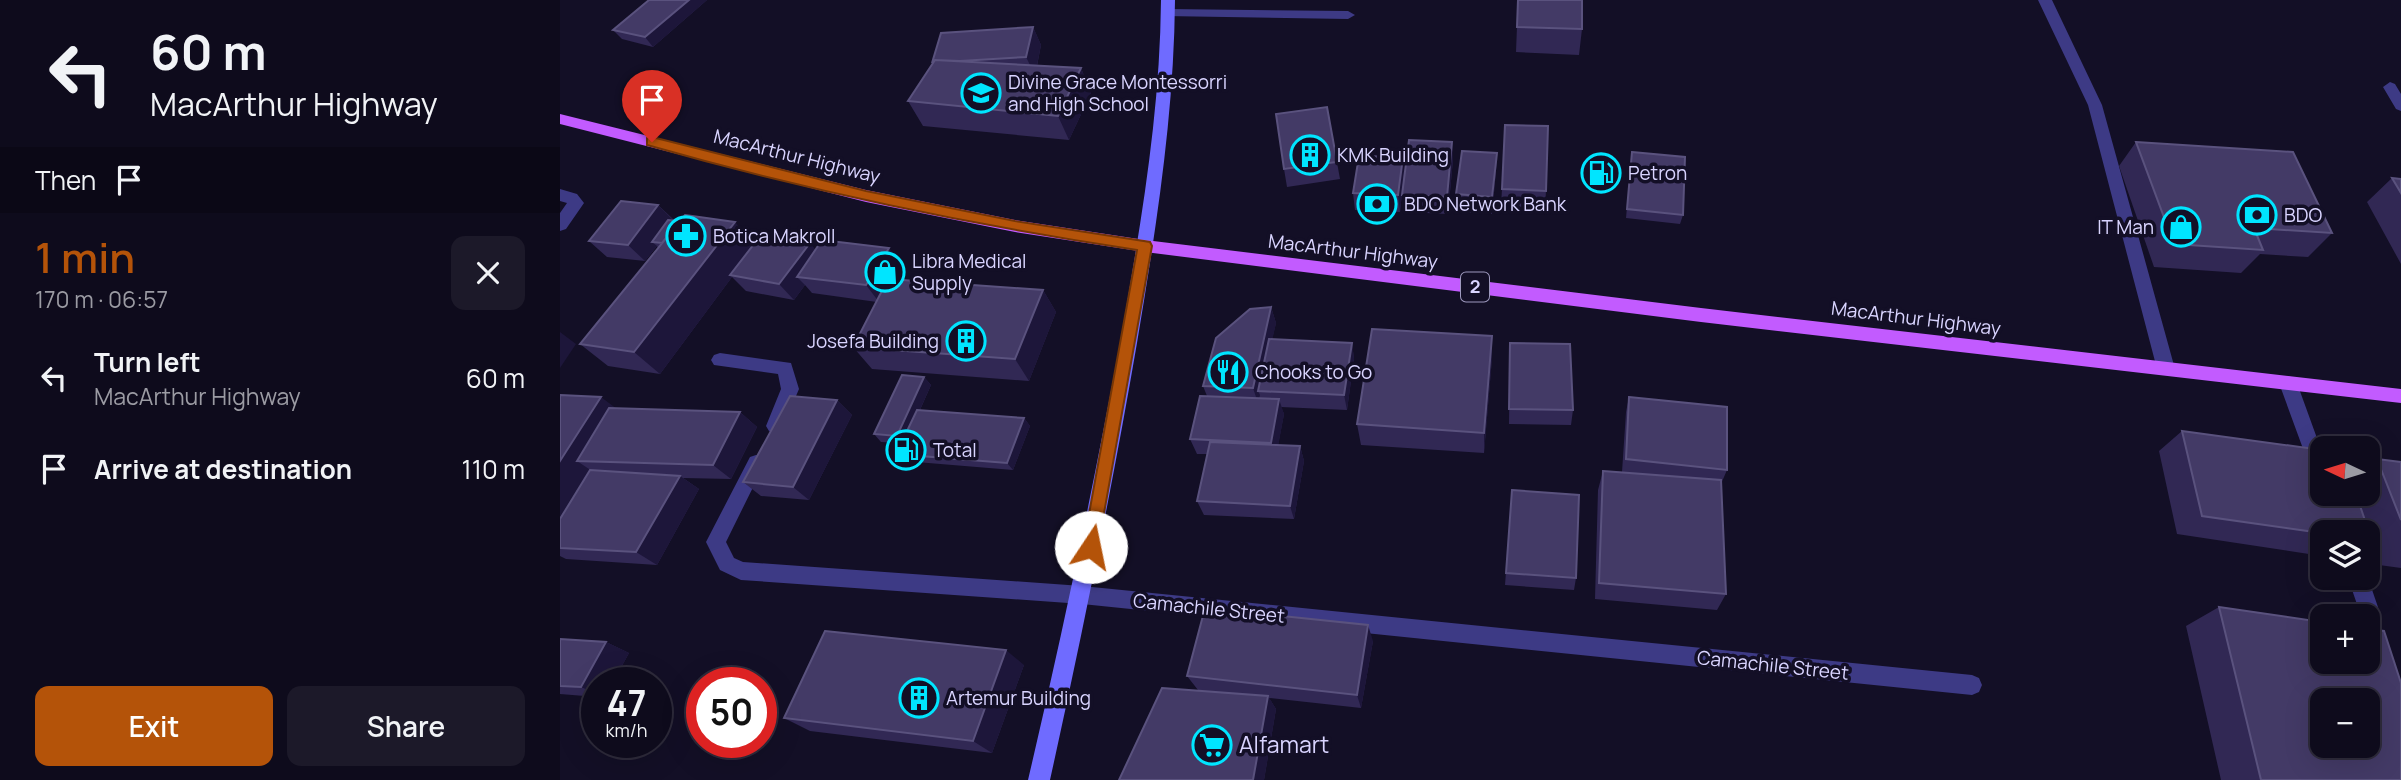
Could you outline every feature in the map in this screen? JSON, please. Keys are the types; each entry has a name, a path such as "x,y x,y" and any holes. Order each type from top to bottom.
{"main road":[{"path":"1039,780 1082,595 1145,246 1159,158 1168,7"},
{"name":"MacArthur Highway","path":"560,119 866,196 1015,226 1145,246 2401,396"}],"street":[{"path":"2045,0 2095,105 2166,369"},
{"path":"1168,7 1348,15"},
{"path":"2390,87 2401,106"},
{"path":"560,195 572,198 576,203 560,225"},
{"name":"Camachile Street","path":"720,359 785,368 790,389 782,415 716,542 727,564 741,571 1082,595 1972,685"},
{"path":"2288,383 2310,443"}],"building":[{"path":"649,0 689,0 645,37 613,30"},
{"path":"1518,0 1582,0 1582,29 1517,27"},
{"path":"1033,27 1026,57 935,60 932,63 941,33"},
{"path":"935,60 1081,68 1058,116 908,101"},
{"name":"KMK Building","path":"1327,107 1337,162 1284,169 1276,114"},
{"path":"1505,125 1548,126 1546,191 1502,189"},
{"path":"1409,140 1452,142 1447,197 1402,195"},
{"path":"2136,142 2293,152 2332,233 2254,228 2263,250 2174,244"},
{"path":"1462,151 1497,153 1492,197 1456,194"},
{"path":"1632,152 1685,157 1683,215 1627,209"},
{"path":"1359,156 1403,157 1398,195 1353,193"},
{"path":"2392,178 2401,179 2401,193"},
{"path":"621,201 658,205 628,245 589,241"},
{"path":"685,215 735,222 634,352 580,344"},
{"path":"668,220 680,221 662,243 652,242"},
{"path":"761,235 810,243 779,284 730,275"},
{"path":"822,240 889,248 866,285 797,277"},
{"path":"888,279 1043,290 1015,359 853,347"},
{"path":"1271,307 1253,388 1203,386 1216,338 1250,309"},
{"path":"1372,329 1492,336 1484,433 1357,424"},
{"path":"1269,339 1352,343 1344,395 1258,391"},
{"path":"1510,343 1570,344 1573,410 1509,409"},
{"path":"902,375 924,377 897,436 874,434"},
{"path":"560,395 601,397 560,461"},
{"path":"790,396 837,400 793,487 743,482"},
{"path":"1200,396 1279,399 1271,443 1190,439"},
{"path":"1629,397 1727,407 1727,470 1626,459"},
{"path":"609,408 740,412 713,465 577,461"},
{"path":"917,410 1024,418 1007,463 896,454"},
{"path":"2182,431 2310,448 2310,506 2360,506 2365,520 2310,520 2310,531 2202,516"},
{"path":"1210,442 1300,446 1290,506 1197,501"},
{"path":"2380,459 2401,462 2401,520 2380,467"},
{"path":"590,470 680,476 636,552 560,548 560,519"},
{"path":"1603,471 1721,480 1726,594 1599,583"},
{"path":"1512,490 1579,495 1576,578 1506,573"},
{"path":"2219,607 2310,620 2310,674 2380,674 2380,630 2384,631 2401,683 2401,780 2261,780"},
{"path":"1205,608 1368,625 1357,695 1187,676"},
{"name":"Artemur Building","path":"825,631 1006,650 973,741 784,718"},
{"path":"560,639 606,642 592,667 581,667 581,687 560,686"},
{"name":"Alfamart","path":"1162,688 1268,696 1253,780 1119,780"}],"place":[{"name":"Divine Grace Montessorri and High School","path":"981,93"},
{"name":"KMK Building","path":"1310,155"},
{"name":"Petron","path":"1601,173"},
{"name":"BDO Network Bank","path":"1377,204"},
{"name":"BDO","path":"2257,215"},
{"name":"IT Man","path":"2181,227"},
{"name":"Botica Makroll","path":"686,236"},
{"name":"Libra Medical Supply","path":"885,272"},
{"name":"Josefa Building","path":"966,341"},
{"name":"Chooks to Go","path":"1228,372"},
{"name":"Total","path":"906,450"},
{"name":"Artemur Building","path":"919,698"},
{"name":"Alfamart","path":"1212,745"}],"route":[{"path":"652,142 866,196 1015,226 1145,246 1091,547"}]}
